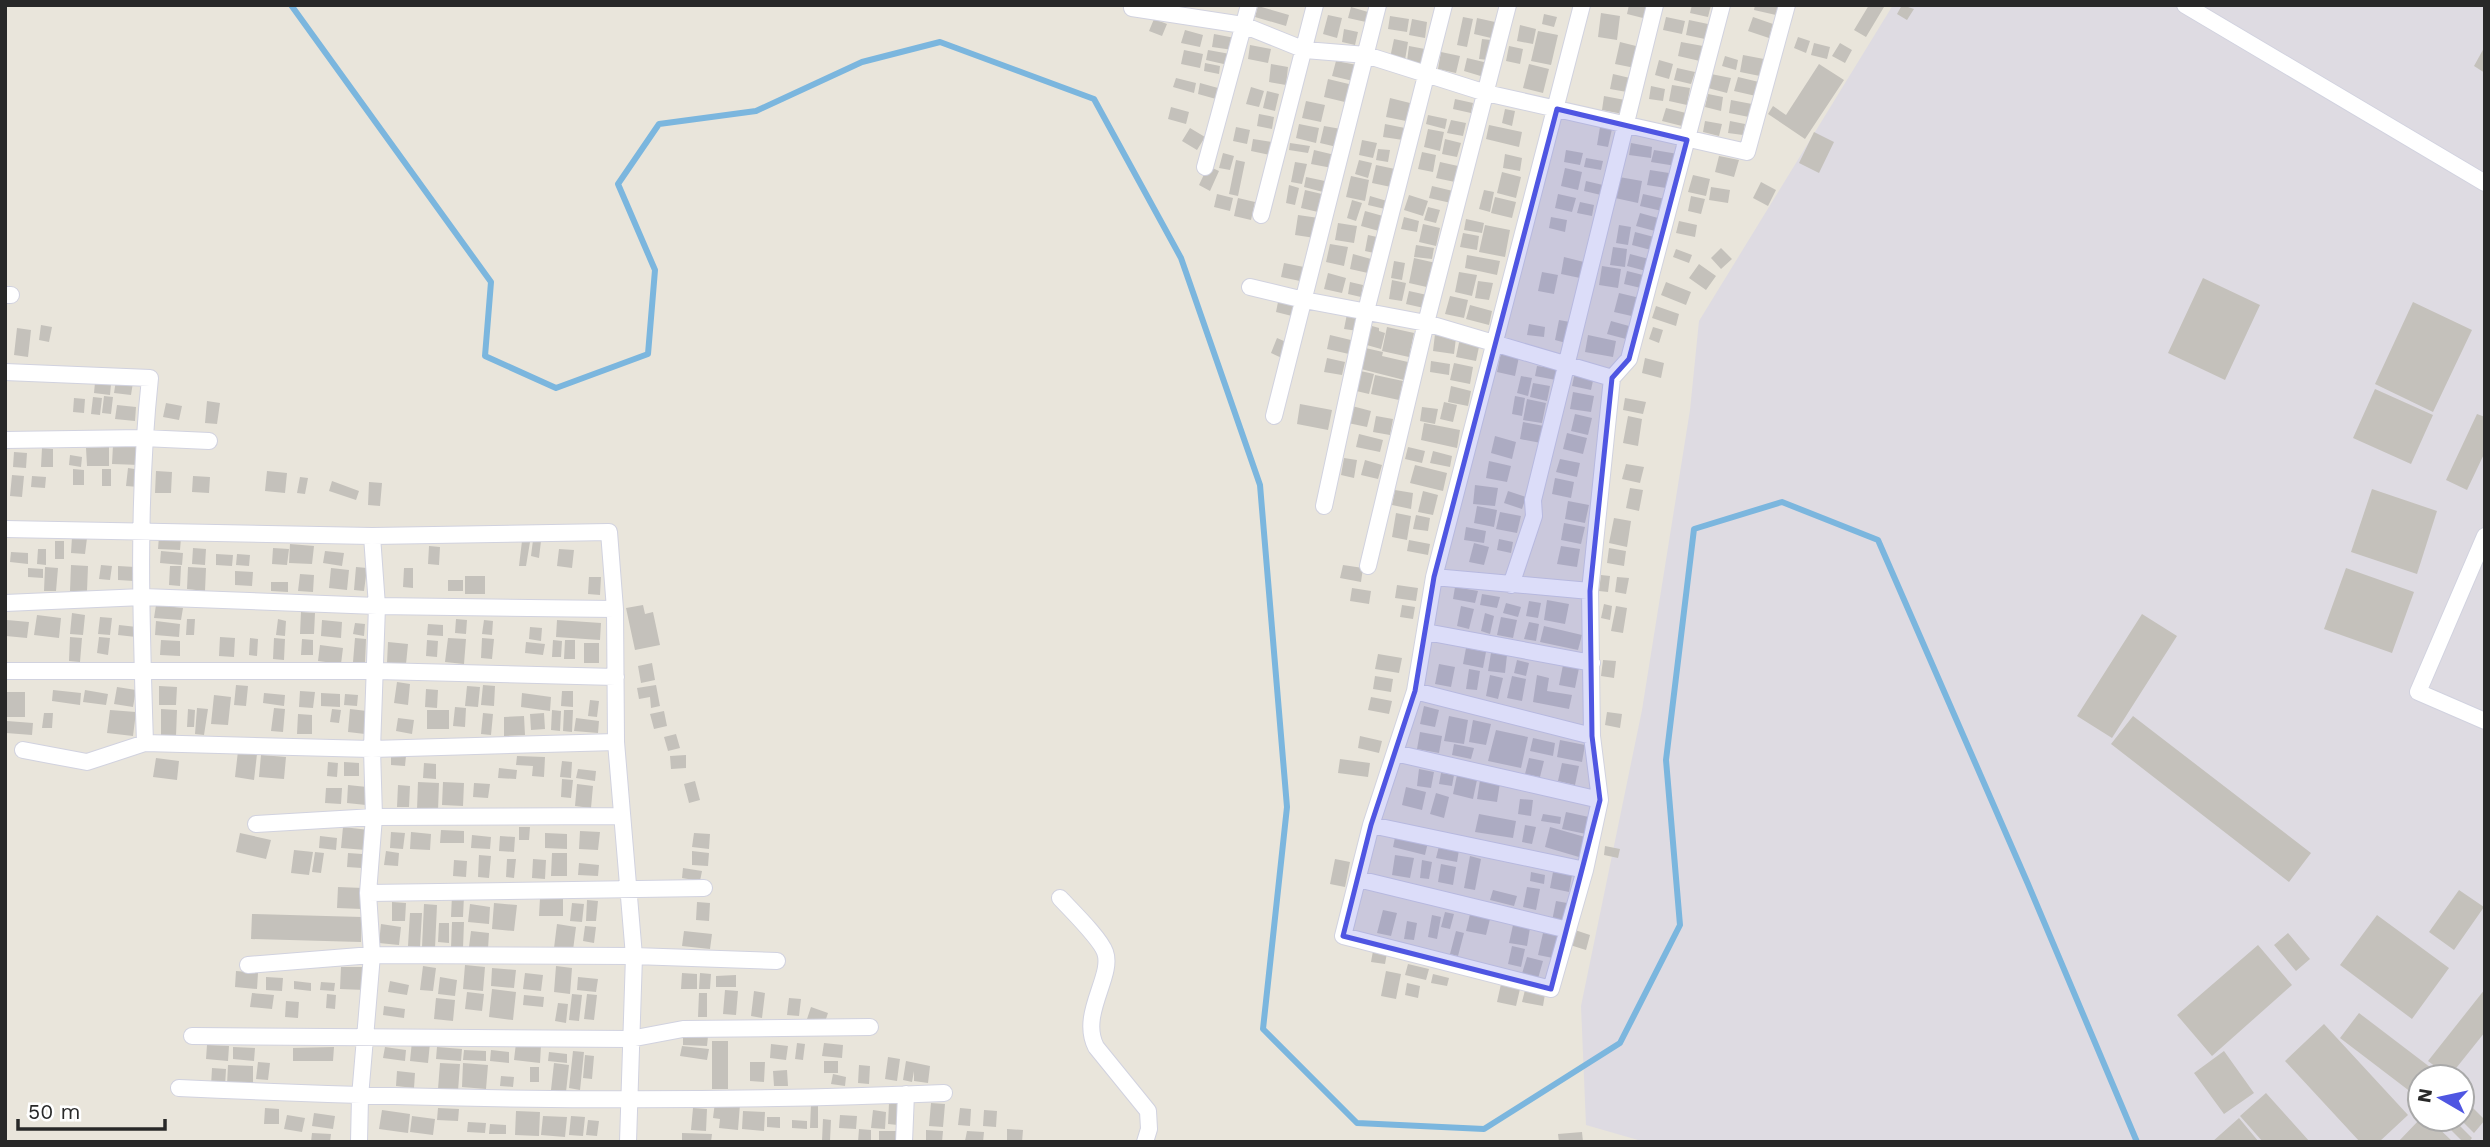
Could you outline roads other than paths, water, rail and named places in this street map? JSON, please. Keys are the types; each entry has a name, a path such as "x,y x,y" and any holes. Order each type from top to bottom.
{"street":[{"path":"1205,167 1249,5"},
{"path":"1262,215 1315,5"},
{"path":"1274,416 1378,5"},
{"path":"1324,506 1366,311 1444,5"},
{"path":"1368,566 1426,323 1508,5"},
{"path":"1583,5 1434,577 1415,691 1371,825 1343,936 1551,989 1585,870 1600,800 1592,736 1590,591 1612,377 1629,359 1722,5"},
{"path":"1511,585 1534,516 1533,500 1655,5"},
{"path":"1132,8 1243,25 1305,50 1366,55 1486,93 1747,152 1787,5"},
{"path":"2185,5 2485,183"},
{"path":"1250,286 1304,300 1426,323 1612,377"},
{"path":"5,372 150,378 144,438 141,533 145,743"},
{"path":"5,440 144,438 209,441"},
{"path":"5,530 372,536 609,532 615,609 615,742 634,956 628,1142"},
{"path":"359,1142 360,1097 372,956 368,893 374,817 372,749 377,671 377,606 372,536"},
{"path":"2485,537 2418,692 2485,721"},
{"path":"1434,577 1590,591"},
{"path":"5,603 143,597 377,606 615,609"},
{"path":"1426,632 1592,663"},
{"path":"5,671 377,671 616,677"},
{"path":"1415,691 1592,736"},
{"path":"23,750 87,762 145,743 372,749 615,742"},
{"path":"1395,753 1600,800"},
{"path":"256,824 374,817 621,816"},
{"path":"1371,825 1585,870"},
{"path":"1358,879 1568,930"},
{"path":"368,893 705,888"},
{"path":"1060,898 1105,951 1106,965 1091,1021 1091,1038 1149,1111 1149,1129 1145,1142"},
{"path":"248,965 372,956 634,956 777,961"},
{"path":"192,1036 631,1039 683,1029 870,1027"},
{"path":"179,1088 360,1097 630,1100 944,1093"},
{"path":"904,1142 906,1094"}],"waterway":[{"path":"291,5 491,282 485,356 556,388 648,354 655,270 618,184 659,124 756,111 862,62 940,42 1094,99 1181,258 1260,485 1287,807 1263,1029 1357,1123 1484,1129 1620,1043 1680,925 1666,760 1694,529 1782,502 1878,540 2137,1142"}]}
